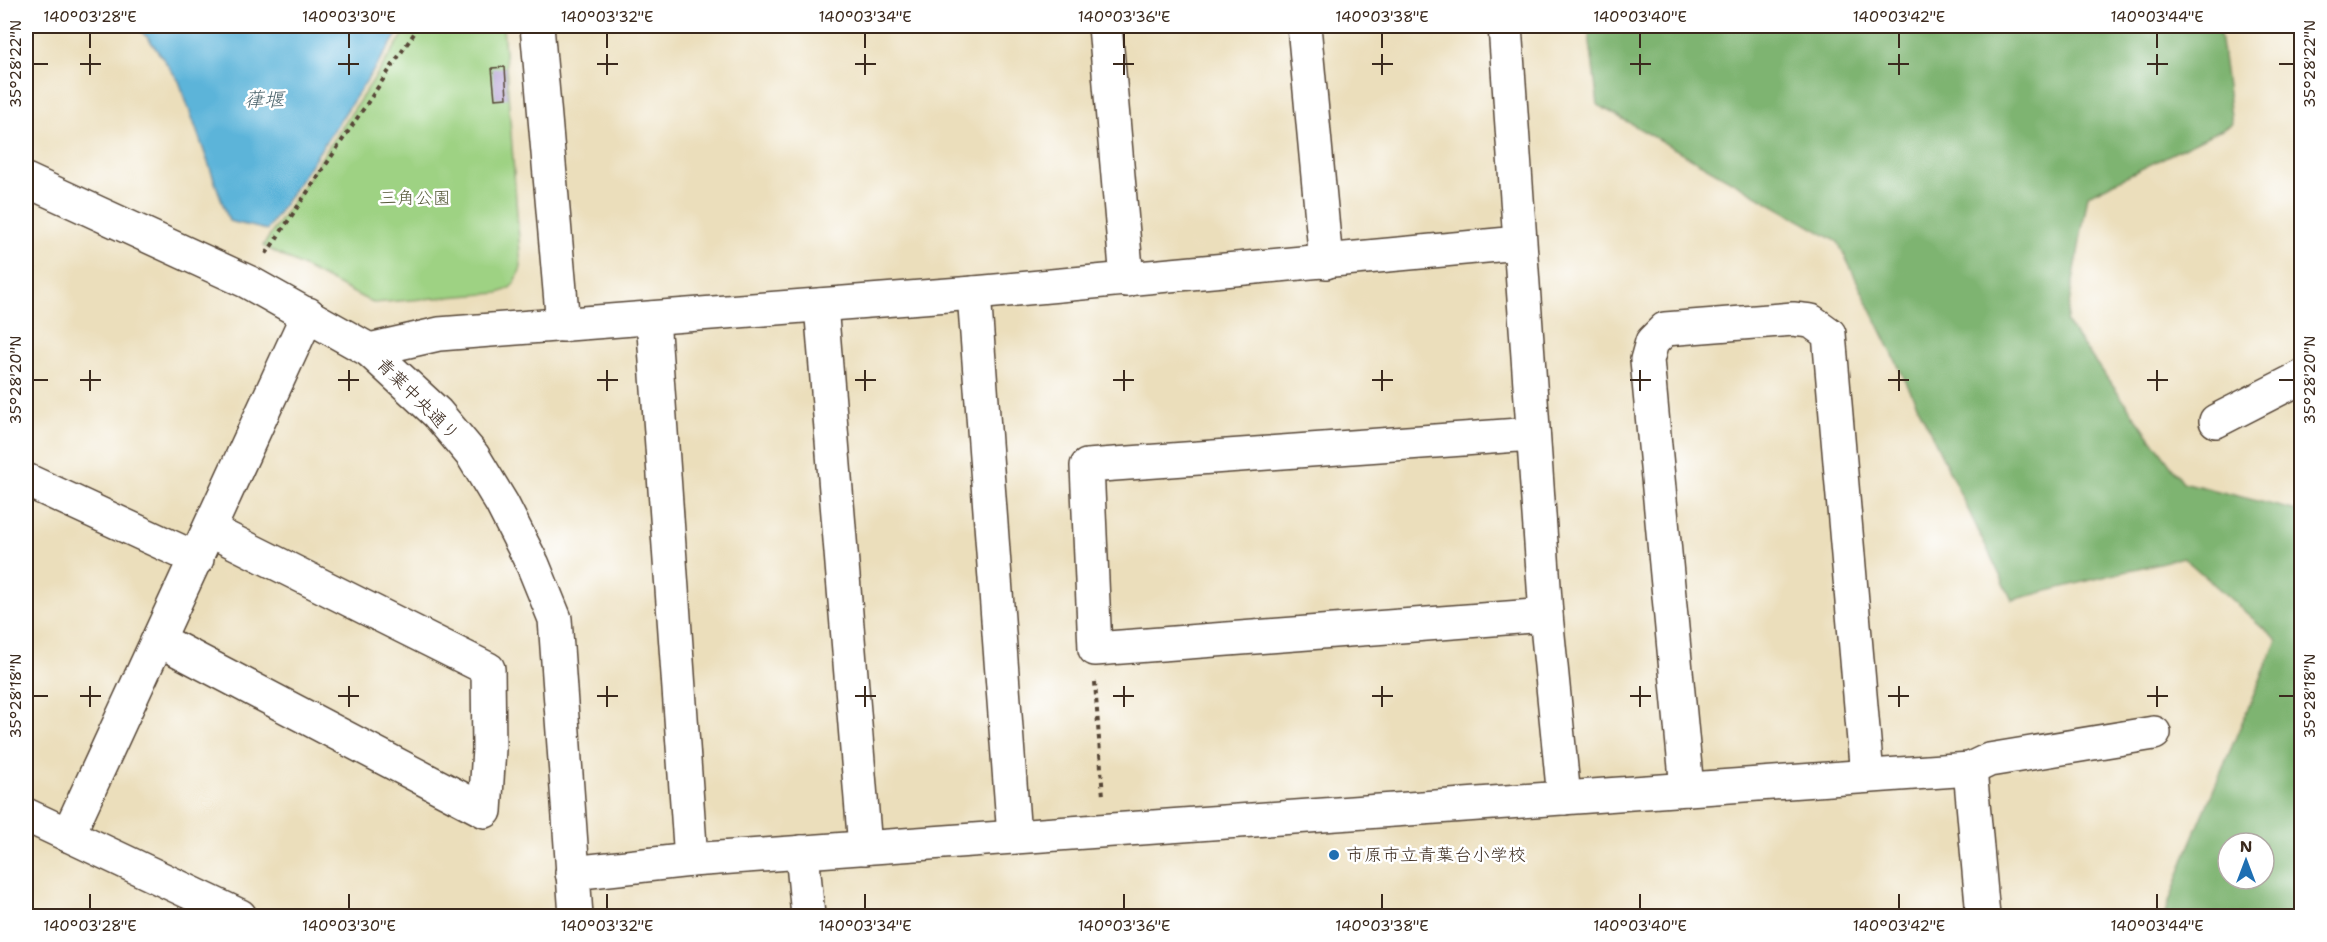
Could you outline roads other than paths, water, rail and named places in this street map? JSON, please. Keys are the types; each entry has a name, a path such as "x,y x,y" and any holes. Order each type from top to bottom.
{"street":[{"path":"537,26 563,325"},
{"path":"1105,26 1126,280"},
{"path":"1304,26 1326,262"},
{"path":"1505,26 1546,615 1564,798"},
{"name":"青葉中央通り","path":"26,180 248,282 369,350 437,413 473,456 502,504 533,565 555,619 576,916"},
{"path":"369,350 439,334 974,293 1519,243"},
{"path":"974,293 1014,837"},
{"path":"821,305 865,848"},
{"path":"68,835 308,314"},
{"path":"653,318 691,860"},
{"path":"1687,789 1647,360 1652,342 1665,329 1793,319 1810,321 1829,334 1867,776"},
{"path":"2216,421 2301,377"},
{"path":"1533,434 1088,466 1095,649 1546,615"},
{"path":"26,480 197,559"},
{"path":"159,640 485,811 489,749 488,669 210,530"},
{"path":"572,873 691,860 1971,769 1989,760 2154,733"},
{"path":"1971,769 1983,916"},
{"path":"26,815 240,916"},
{"path":"802,852 807,916"}],"water":[{"name":"葎堰","path":"135,26 403,26 267,230 229,221 179,81 149,39"}],"place":[{"name":"市原市立青葉台小学校","path":"1334,855"}],"park label":[{"name":"三角公園","path":"415,198"}]}
